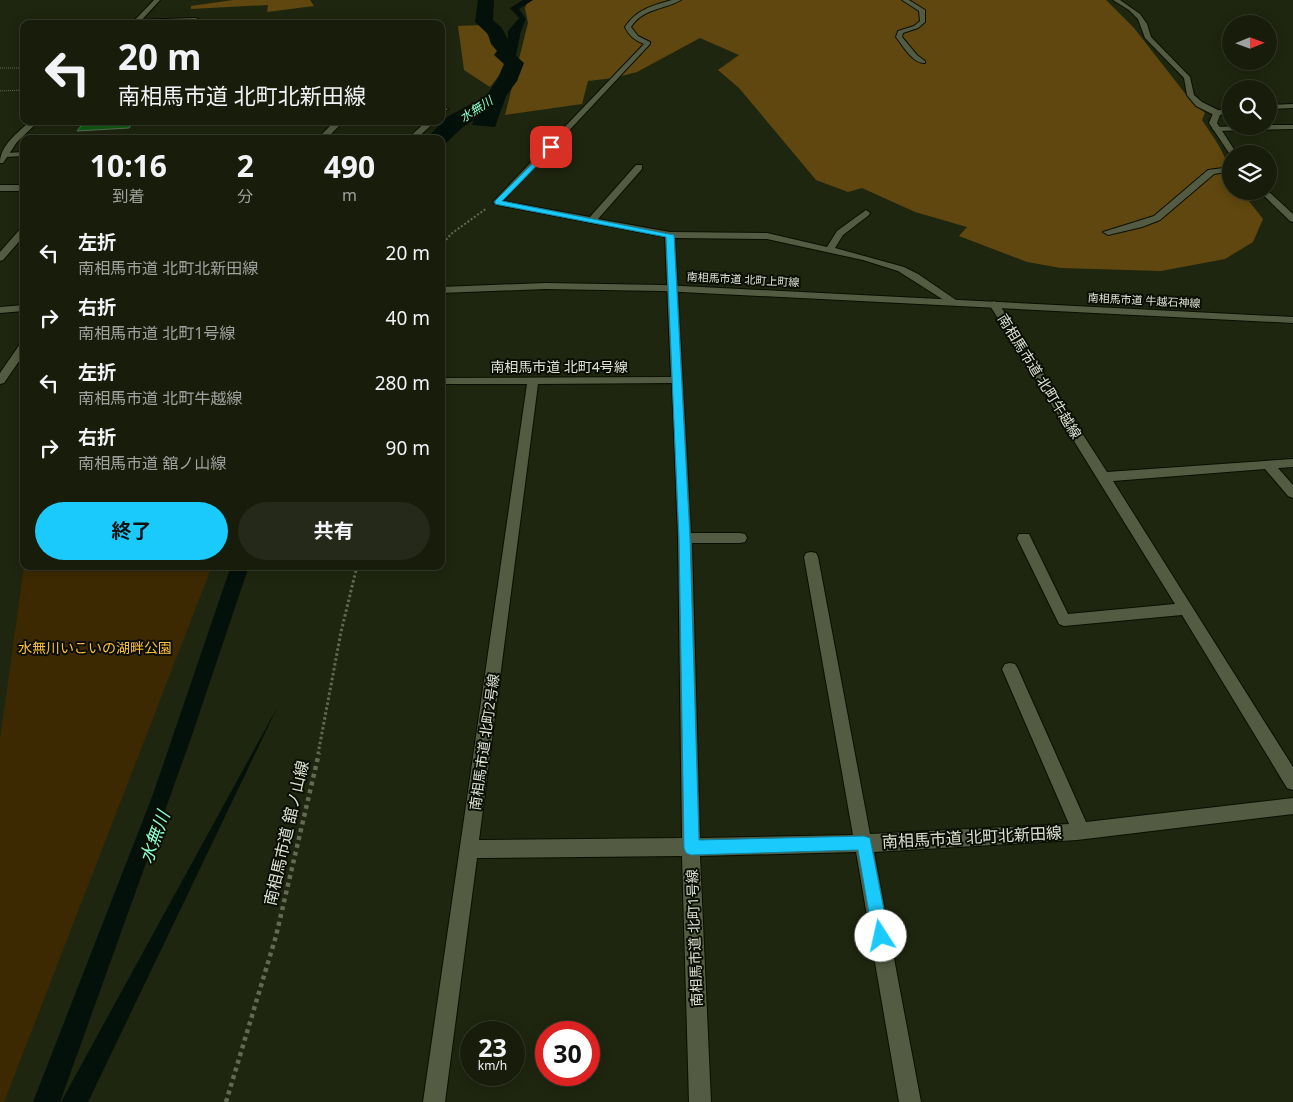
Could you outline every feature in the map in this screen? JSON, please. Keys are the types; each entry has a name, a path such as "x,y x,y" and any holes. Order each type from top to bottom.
{"street":[{"path":"138,20 157,0"},
{"path":"497,202 648,43 640,41 630,32 628,27 631,21 647,10 678,0"},
{"path":"906,0 922,10 923,21 916,27 900,32 899,37 915,56 923,62"},
{"path":"1116,0 1139,15 1148,38 1187,77 1191,95 1195,100 1217,113 1222,112"},
{"path":"1277,107 1293,106"},
{"path":"1217,113 1213,123 1227,145"},
{"path":"2,158 14,140 31,125"},
{"path":"325,135 336,125"},
{"path":"416,135 427,125"},
{"path":"1216,129 1293,127"},
{"path":"2,158 20,155"},
{"path":"592,220 640,168"},
{"path":"1108,232 1139,225 1157,218 1211,172 1222,170"},
{"path":"0,188 20,188"},
{"path":"1273,200 1293,219"},
{"path":"497,202 670,235 753,235 829,250 902,269 954,302"},
{"path":"829,250 840,233 866,213"},
{"path":"0,258 20,235"},
{"name":"南相馬市道 北町1号線","path":"670,235 685,538 691,848 700,1102"},
{"name":"南相馬市道 北町上町線","path":"445,290 545,286 674,288 954,302"},
{"name":"南相馬市道 北町牛越線","path":"954,302 994,304 1104,477 1293,782"},
{"name":"南相馬市道 牛越石神線","path":"994,304 1292,321"},
{"path":"0,310 20,308"},
{"path":"0,381 20,352"},
{"name":"南相馬市道 北町4号線","path":"445,381 677,380"},
{"name":"南相馬市道 北町2号線","path":"434,1102 533,381"},
{"path":"1104,477 1293,463"},
{"path":"1268,465 1293,493"},
{"path":"685,538 740,538"},
{"path":"1024,538 1064,620 1186,609"},
{"path":"811,557 910,1102"},
{"path":"1010,669 1081,830"},
{"name":"南相馬市道 北町北新田線","path":"469,849 691,848 1006,837 1293,806"}],"path":[{"path":"0,68 20,68"},
{"path":"0,91 20,90"},
{"path":"445,242 459,228 497,202"},
{"name":"南相馬市道 舘ノ山線","path":"226,1102 245,1044 278,927 322,739 341,632 356,570"}],"green space":[{"name":"水無川いこいの湖畔公園","path":"23,570 210,570 4,1102 0,1102 0,740"}],"shaded area":[{"path":"233,0 310,0 314,6 267,12 268,5 191,9 191,6"},
{"path":"528,0 1106,0 1134,28 1191,101 1205,113 1202,120 1222,151 1222,200 1248,200 1263,219 1253,242 1225,259 1161,271 1061,268 1027,262 959,236 967,227 915,212 862,188 848,192 816,180 739,88 718,70 739,55 700,38 637,72 614,78 588,81 582,104 505,115 528,23 525,8"},
{"path":"481,25 504,59 504,69 490,87 464,70 458,26"}],"water":[{"path":"486,0 490,0 488,5 494,6 492,9 488,9 485,17 506,44 504,50 507,56 508,31 519,18 510,8 523,0 533,0 519,9 526,19 521,31 509,88 495,127 472,125 477,112 455,122 445,135 433,135 462,114 479,109 501,84 508,60 481,20"},
{"path":"230,570 248,570 190,741 60,1102 33,1102 152,797"},
{"path":"278,706 88,1102 61,1102"}],"building":[{"path":"82,125 131,125 129,128 77,131"}],"waterway":[{"name":"水無川","path":"441,135 455,122 493,100 507,81 514,63 504,55 507,50 500,44 496,32 484,22 486,0"}],"route":[{"path":"551,147 505,196 497,202 670,235 685,538 691,848 864,843 881,936"}]}
